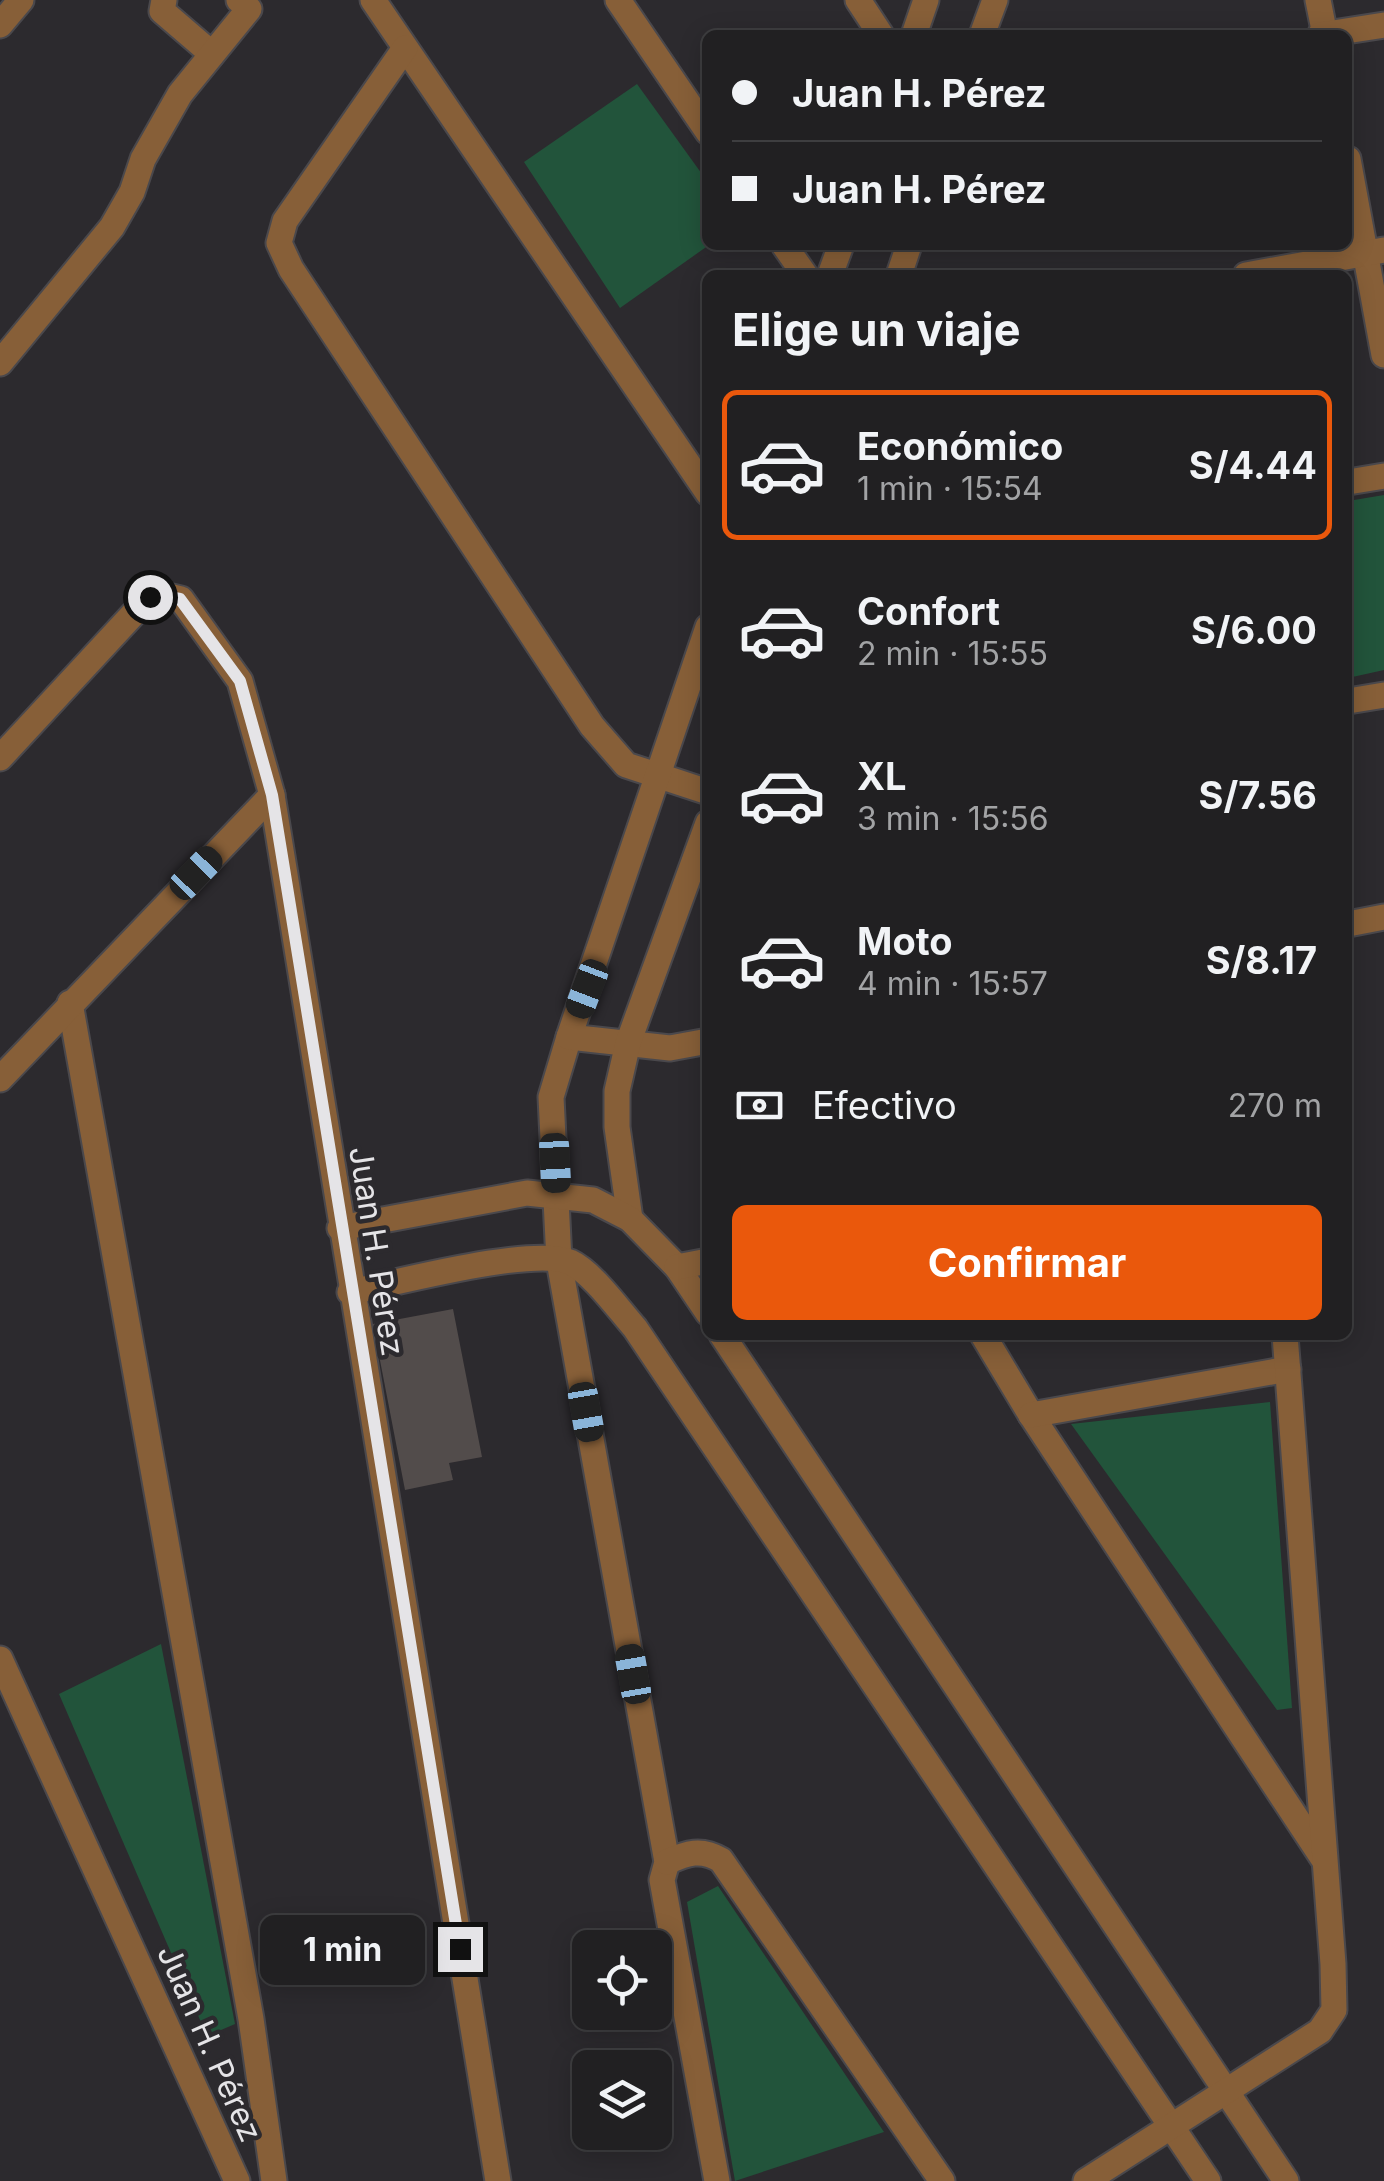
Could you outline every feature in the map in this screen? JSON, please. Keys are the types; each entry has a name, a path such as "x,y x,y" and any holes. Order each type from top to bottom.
{"street":[{"path":"0,25 21,0"},
{"path":"164,0 162,11 212,54"},
{"path":"0,362 112,227 180,94 250,9 239,0"},
{"path":"373,0 702,484"},
{"path":"618,0 702,123"},
{"path":"858,0 878,30"},
{"path":"916,30 926,0"},
{"path":"984,30 994,0"},
{"path":"1318,0 1322,30"},
{"path":"1352,30 1384,25"},
{"path":"405,48 286,222 278,243 291,269 592,726 626,765 702,790"},
{"path":"1352,172 1374,252 1384,355"},
{"path":"1274,270 1374,252"},
{"path":"1352,481 1384,476"},
{"name":"Juan H. Pérez","path":"0,758 150,597 180,599 240,681 272,795 350,1292 498,2181"},
{"path":"702,644 551,1097 559,1261 667,1862 662,1880 717,2181"},
{"path":"1352,700 1384,695"},
{"path":"0,1079 272,795"},
{"path":"630,1219 617,1126 617,1091 628,1044 702,839"},
{"path":"1352,923 1384,917"},
{"path":"70,1003 251,2019 274,2181"},
{"path":"568,1037 670,1048 702,1041"},
{"path":"340,1228 528,1193 593,1200 630,1219 676,1267 702,1304"},
{"path":"350,1292 524,1257 570,1262 596,1284 635,1328 1208,2181"},
{"path":"676,1267 702,1262"},
{"path":"725,1340 1286,2181"},
{"path":"986,1340 1030,1415 1327,1864"},
{"path":"1086,2181 1320,2032 1334,2010 1327,1864 1285,1340"},
{"path":"1030,1415 1288,1369"},
{"name":"Juan H. Pérez","path":"0,1659 237,2181"},
{"path":"667,1862 686,1853 707,1852 721,1860 942,2181"}],"green space":[{"path":"637,84 702,174 702,250 620,308 524,162"},
{"path":"1384,495 1384,670 1352,677 1352,500"},
{"path":"1270,1402 1292,1708 1277,1710 1071,1424"},
{"path":"161,1644 235,2024 207,2036 59,1694"},
{"path":"718,1886 884,2132 735,2181 687,1902"}],"building":[{"path":"453,1309 482,1457 449,1463 453,1480 405,1490 373,1324"}],"route":[{"path":"150,597 180,599 240,681 272,795 460,1949"}]}
